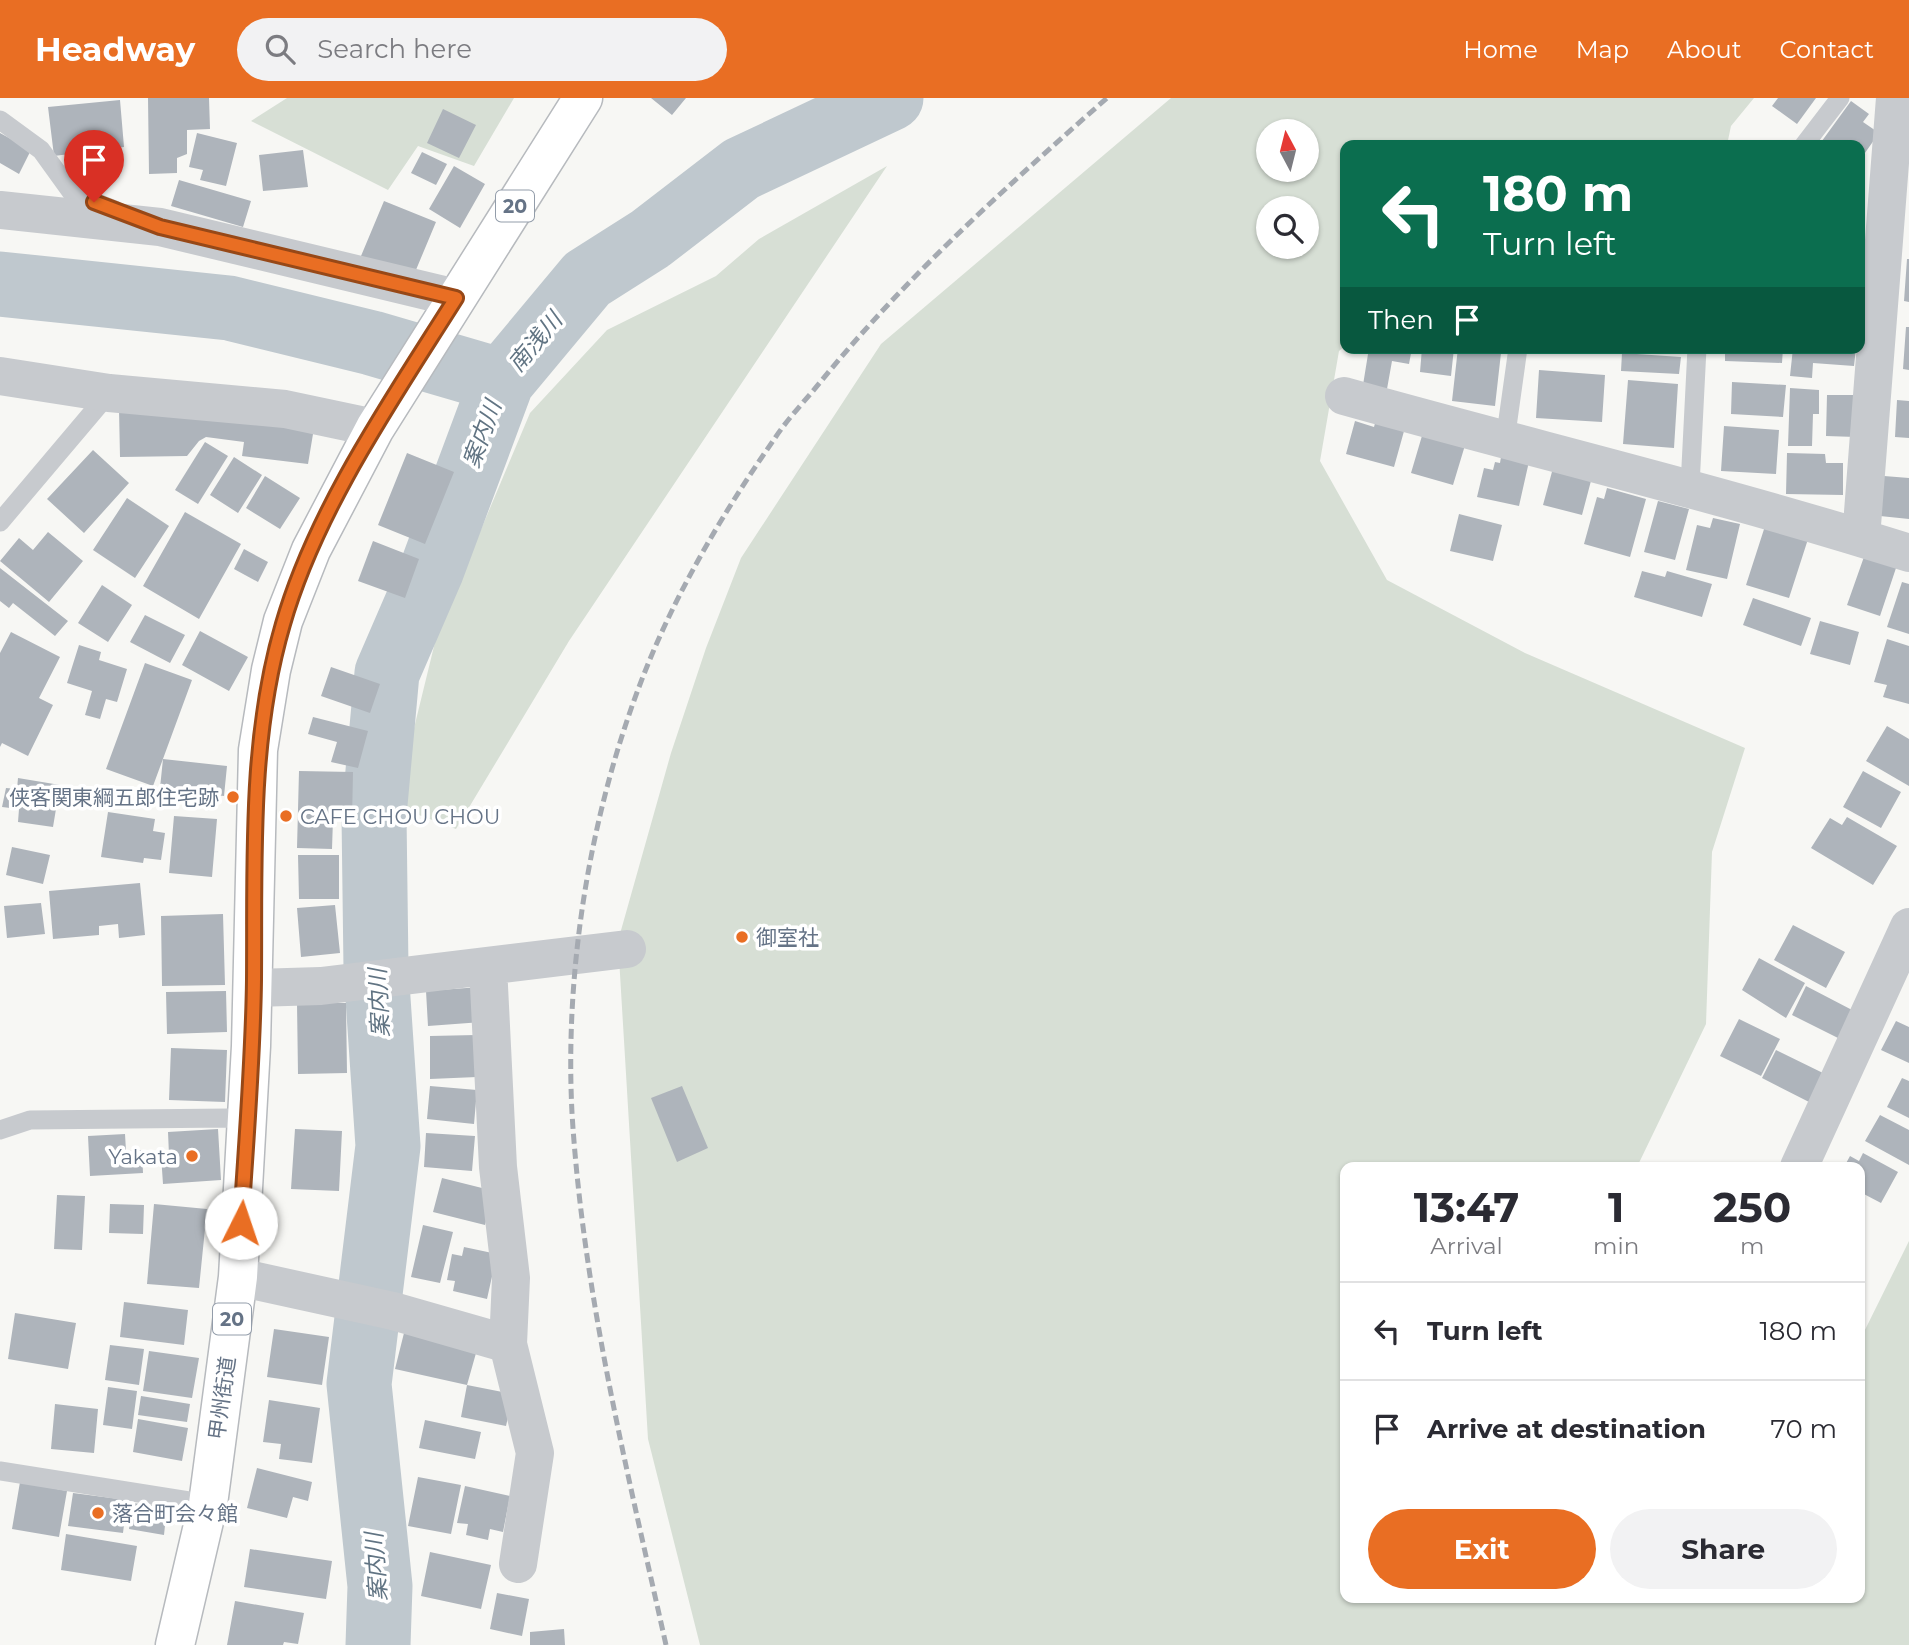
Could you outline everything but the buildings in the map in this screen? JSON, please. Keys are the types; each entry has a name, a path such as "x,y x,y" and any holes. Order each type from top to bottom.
{"highway":[{"name":"甲州街道","path":"174,1645 208,1504 238,1277 254,988 258,750 271,670 283,621 311,550 381,419 583,98"}],"street":[{"path":"1861,538 1895,98"},
{"path":"0,210 160,227 452,306"},
{"path":"0,376 109,393 381,419"},
{"path":"1344,396 1505,441 1690,486 1909,553"},
{"path":"1801,1162 1909,927"},
{"path":"254,988 321,986 628,948"},
{"path":"488,966 498,1167 511,1278 508,1344 535,1453 518,1564"},
{"path":"238,1277 393,1311 508,1344"}],"lane":[{"path":"1808,140 1840,98"},
{"path":"0,120 41,150 72,193 160,227"},
{"path":"1505,441 1517,354"},
{"path":"1690,486 1697,354"},
{"path":"0,522 109,393"},
{"path":"0,1130 30,1119 248,1120"},
{"path":"0,1471 208,1504"}],"shaded area":[{"path":"287,98 514,98 474,166 418,146 388,190 251,121"},
{"path":"1171,98 1754,98 1731,126 1728,140 1340,140 1340,350 1320,461 1387,580 1525,653 1745,748 1712,852 1706,1024 1639,1162 1340,1162 1340,1603 1865,1603 1865,1330 1909,1241 1909,1645 700,1645 648,1439 618,941 671,753 706,648 741,558 881,344"},
{"path":"887,166 569,641 456,829 395,806 437,634 530,413 607,330 716,276 759,239"}],"waterway":[{"name":"案内川","path":"378,1645 380,1586 359,1384 388,1146 376,969 374,815 387,673 432,569 502,381 587,279 650,239 741,169 891,98"},
{"name":"南浅川","path":"0,284 229,308 372,343 502,381"}],"railway":[{"path":"666,1645 608,1381 596,1314 572,1113 573,995 579,935 600,815 616,757 634,700 681,592 725,515 784,425 888,304 923,268 995,198 1107,98"}],"place":[{"name":"侠客関東綱五郎住宅跡","path":"233,797"},
{"name":"CAFE CHOU CHOU","path":"286,816"},
{"name":"御室社","path":"742,937"},
{"name":"Yakata","path":"192,1156"},
{"name":"落合町会々館","path":"98,1513"}],"route":[{"path":"94,202 160,227 312,266 456,298 375,428 311,550 283,621 271,670 258,750 253,1007 241,1223"}]}
